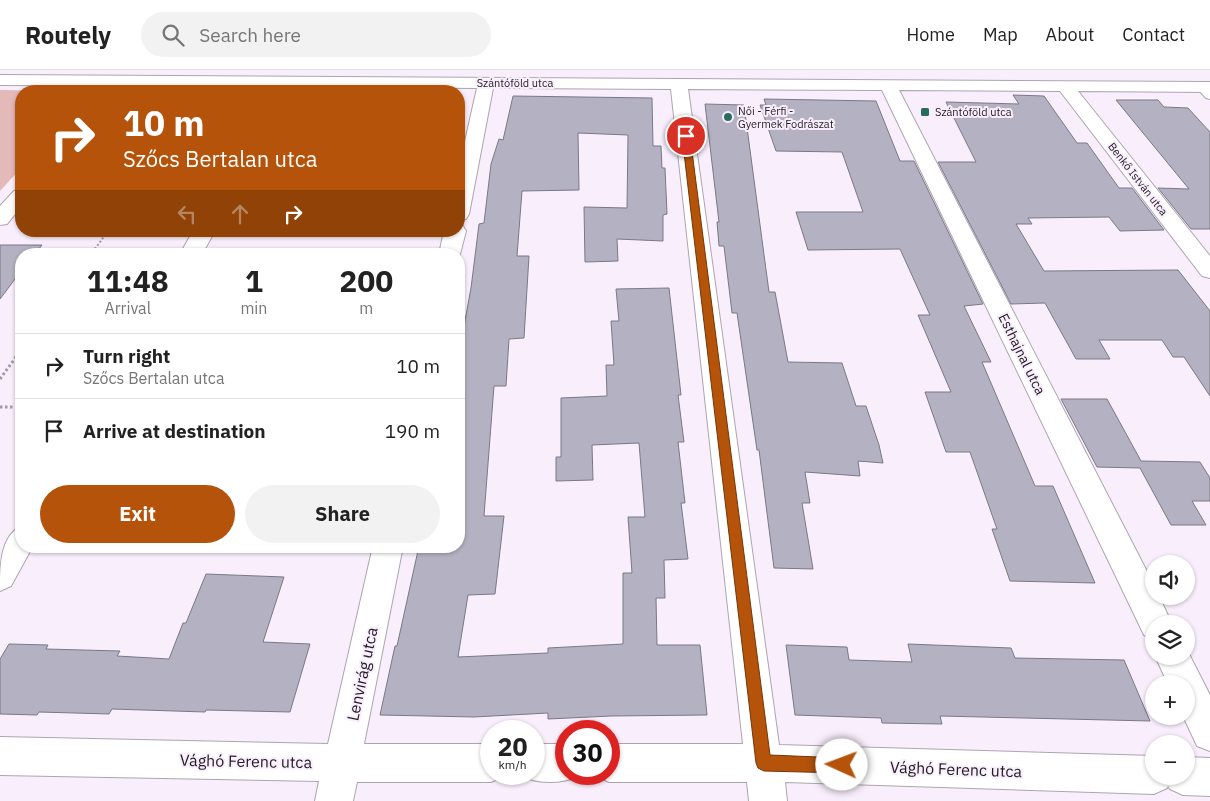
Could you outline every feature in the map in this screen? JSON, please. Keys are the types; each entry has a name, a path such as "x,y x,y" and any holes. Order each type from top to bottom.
{"street":[{"path":"354,82 383,70"},
{"path":"461,70 486,82 465,185"},
{"name":"Szántóföld utca","path":"0,80 98,85"},
{"name":"Szántóföld utca","path":"305,85 354,82 888,84 1207,90"},
{"path":"679,83 768,801"},
{"name":"Esthajnal utca","path":"888,84 1152,615"},
{"name":"Benkő István utca","path":"1065,86 1210,271"},
{"path":"0,219 15,202"},
{"path":"194,248 200,237"},
{"path":"0,576 15,550"},
{"name":"Lenvirág utca","path":"334,801 387,553"},
{"path":"1195,702 1210,733"},
{"name":"Vághó Ferenc utca","path":"0,756 343,763 480,763"},
{"name":"Vághó Ferenc utca","path":"620,763 764,763 1145,775"},
{"path":"1195,776 1210,777"}],"path":[{"path":"96,248 104,237"},
{"path":"0,379 15,358"},
{"path":"0,407 15,407"}],"shaded area":[{"path":"0,90 15,90 15,175 0,191"}],"building":[{"path":"1013,95 1044,96 1077,143 1087,143 1119,188 1132,188 1164,230 1120,231 1109,217 1028,218 1032,224 1016,224 1044,271 1178,270 1210,311 1210,396 1184,357 1173,357 1162,340 1099,340 1110,359 1076,359 1045,303 1011,304 938,162 976,162 946,102 1019,104"},
{"path":"513,96 652,98 653,146 661,146 662,168 665,168 667,214 663,215 663,241 617,239 618,261 585,262 584,207 627,208 628,135 578,133 579,190 522,191 517,256 529,256 524,338 509,339 506,386 494,386 484,516 504,516 495,594 468,595 458,657 548,653 548,648 623,644 623,573 632,573 628,517 645,517 639,443 592,445 593,480 556,481 556,457 561,457 561,398 607,396 606,365 614,365 611,321 619,321 616,289 669,288 681,395 678,395 684,442 678,442 685,503 681,503 688,559 664,560 665,598 656,598 657,645 700,645 707,715 548,719 548,713 474,717 380,715 417,553 465,553 465,321 479,224 484,223 491,164 499,139 503,140"},
{"path":"764,99 876,101 900,161 914,161 983,304 964,306 991,362 982,362 1035,486 1053,486 1095,583 1010,581 992,529 997,529 970,452 946,452 925,392 951,392 918,315 930,315 900,249 808,250 796,212 863,212 842,152 776,151 760,105 766,105"},
{"path":"1116,100 1158,100 1164,107 1188,108 1210,132 1210,229 1191,229 1158,188 1189,189"},
{"path":"705,104 744,105 769,292 775,292 788,362 842,363 856,406 866,406 879,445 883,463 858,461 860,476 805,472 810,503 802,503 813,569 774,568 759,450 757,450 737,313 732,313 724,246 719,246 717,222 719,222"},
{"path":"0,245 42,245 40,248 15,248 15,279 0,299"},
{"path":"1061,399 1107,399 1141,461 1200,462 1210,478 1210,501 1192,501 1206,525 1171,525 1140,468 1097,467"},
{"path":"206,574 284,577 263,642 310,644 290,712 112,709 109,714 39,712 37,715 0,714 0,659 9,644 48,645 46,649 120,651 117,656 169,659 183,623 186,623"},
{"path":"908,644 1011,648 1015,658 1124,660 1145,709 1145,721 940,716 942,724 882,723 881,718 795,715 786,645 847,647 849,660 912,662"}],"place":[{"name":"Szántóföld utca","path":"925,112"},
{"name":"Női - Férfi - Gyermek Fodrászat","path":"728,117"}],"route":[{"path":"686,136 764,763 842,765"}]}
